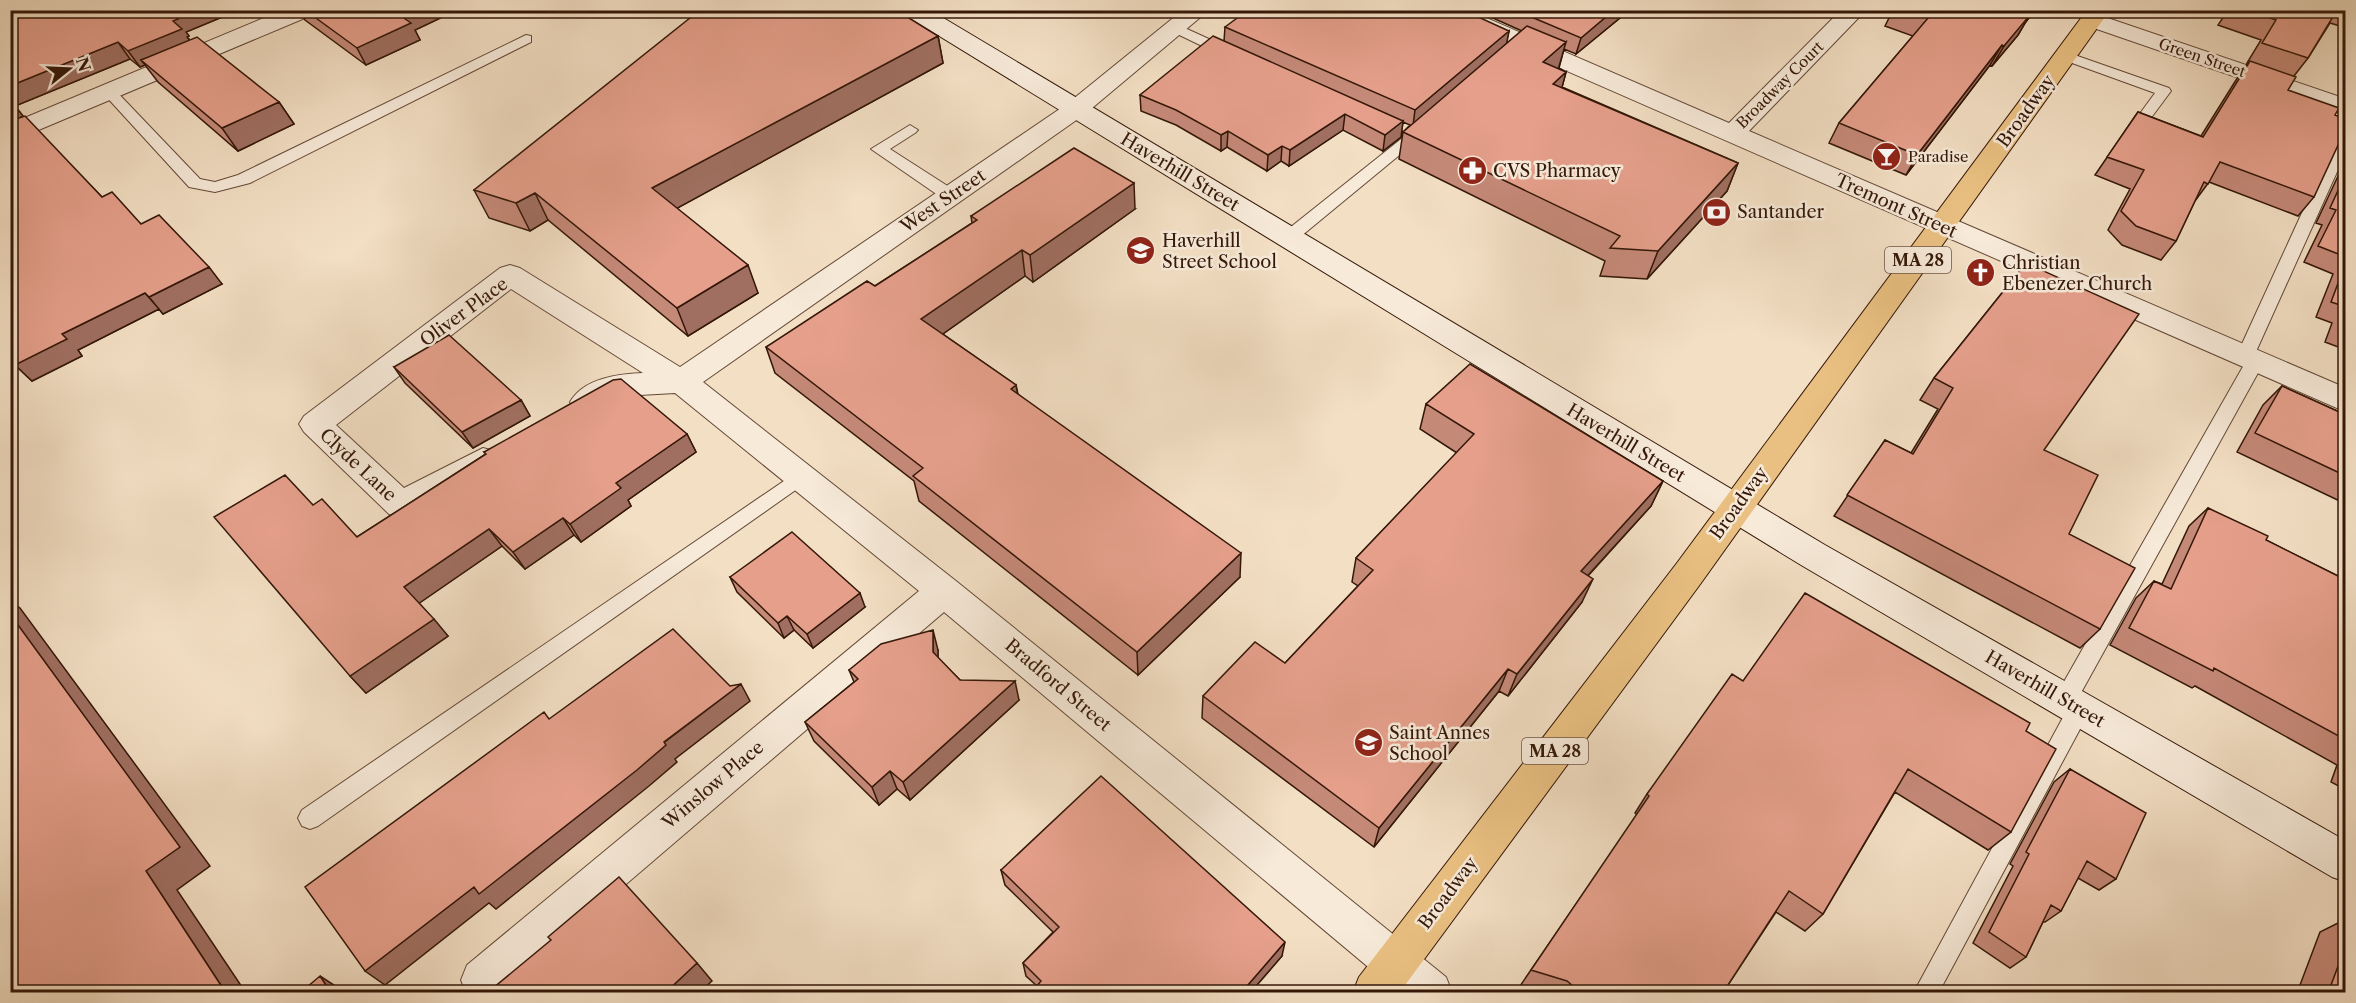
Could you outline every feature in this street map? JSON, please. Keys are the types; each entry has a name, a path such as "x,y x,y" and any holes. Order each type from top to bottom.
{"main road":[{"name":"Broadway","path":"1385,978 1735,509 2096,15"}],"street":[{"path":"10,134 304,10"},
{"name":"Haverhill Street","path":"913,10 1735,509 2346,863"},
{"name":"West Street","path":"681,382 1076,110 1198,10"},
{"name":"Tremont Street","path":"1447,10 1518,47 1732,134 2346,401"},
{"name":"Broadway Court","path":"1732,134 1855,10"},
{"name":"Green Street","path":"2096,15 2346,108"},
{"name":"Oliver Place","path":"315,424 510,275 681,382"},
{"path":"566,414 617,385 681,382"},
{"name":"Bradford Street","path":"681,382 944,591 1385,978 1431,993"},
{"name":"Clyde Lane","path":"315,424 401,505 504,448"},
{"name":"Winslow Place","path":"482,980 944,591"}],"lane":[{"path":"1176,28 1238,58"},
{"path":"109,92 195,183 215,187 244,179 526,39"},
{"path":"2066,57 2164,91 2143,119"},
{"path":"1288,238 1410,132 1433,119"},
{"path":"910,130 879,149 951,196"},
{"path":"1926,993 2250,360 2346,134"},
{"path":"310,818 800,477"}],"building":[{"path":"10,10 188,10 174,16 178,19 173,21 182,29 128,51 118,42 10,86"},
{"path":"305,10 413,10 401,16 411,23 357,48"},
{"path":"700,10 896,10 938,36 652,188 748,265 677,308 535,193 516,203 474,190"},
{"path":"1248,10 1463,10 1509,31 1415,110 1225,27"},
{"path":"1515,10 1614,10 1581,38"},
{"path":"1908,10 2030,10 2028,14 2030,15 2004,46 2002,45 1917,155 1839,123 1928,18"},
{"path":"2248,10 2337,10 2308,58 2262,43 2276,20"},
{"path":"1527,26 1566,42 1543,62 1566,72 1553,84 1738,163 1658,251 1610,248 1620,236 1403,132"},
{"path":"1213,36 1403,121 1385,135 1345,114 1290,150 1282,146 1268,155 1228,131 1221,135 1176,110 1140,95"},
{"path":"197,37 279,102 222,128 141,60"},
{"path":"2250,61 2296,77 2288,90 2339,108 2335,115 2346,119 2346,128 2314,197 2220,162 2208,184 2204,182 2176,241 2136,226 2121,211 2144,170 2107,157 2138,112 2203,137"},
{"path":"25,116 102,197 112,192 141,224 159,215 209,267 149,297 145,293 62,334 67,339 15,365 10,358 10,121"},
{"path":"1074,148 1134,183 1030,255 1022,250 921,319 1016,385 1011,389 1241,553 1137,652 913,476 923,468 766,347 867,281 875,286 977,220 971,216"},
{"path":"2346,173 2346,257 2318,246 2336,210 2330,208"},
{"path":"2346,262 2346,307 2331,302"},
{"path":"2026,263 2139,314 2044,450 2098,475 2069,534 2135,568 2100,629 1847,495 1885,440 1913,454 1953,388 1934,378"},
{"path":"2346,313 2346,329 2340,327"},
{"path":"449,335 521,400 462,432 394,367"},
{"path":"1470,364 1663,481 1581,571 1593,579 1517,674 1508,669 1379,828 1203,696 1255,642 1285,663 1373,570 1356,558 1474,434 1426,404"},
{"path":"621,379 687,434 616,483 621,488 570,524 563,518 513,552 489,529 404,587 434,619 350,676 214,517 285,475 313,505 322,499 357,537 486,454 484,452 613,380"},
{"path":"2282,386 2346,415 2346,476 2255,433"},
{"path":"2208,508 2268,536 2266,540 2346,580 2346,740 2214,668 2213,671 2129,628 2154,581 2171,589"},
{"path":"792,532 860,593 807,634 787,616 778,623 730,577"},
{"path":"1805,593 2030,723 2026,731 2056,749 2011,832 1908,769 1823,914 1789,891 1724,991 1727,993 1581,993 1567,981 1531,970 1649,796 1647,794 1732,674 1743,681"},
{"path":"10,614 180,847 146,871 226,993 10,993"},
{"path":"673,629 730,686 741,684 664,742 666,745 637,770 479,894 474,887 365,971 305,887 544,712 549,719"},
{"path":"933,630 933,652 960,680 1015,681 903,782 890,771 872,787 805,722 858,679 849,670 881,644"},
{"path":"2070,769 2146,813 2116,879 2087,861 2061,911 2051,905 2026,957 1989,932 2029,854 2026,852"},
{"path":"1101,776 1285,942 1241,993 1031,993 1041,981 1023,963 1059,927 1001,870"},
{"path":"619,877 697,963 665,993 487,993 551,940 548,937"},
{"path":"2346,945 2346,993 2328,993"},
{"path":"320,976 331,993 300,993"},
{"path":"1993,986 2003,993 1990,993"}],"place":[{"name":"Paradise","path":"1887,157"},
{"name":"CVS Pharmacy","path":"1472,171"},
{"name":"Santander","path":"1716,212"},
{"name":"Haverhill Street School","path":"1141,251"},
{"name":"Christian Ebenezer Church","path":"1981,273"},
{"name":"Saint Annes School","path":"1368,743"}]}
